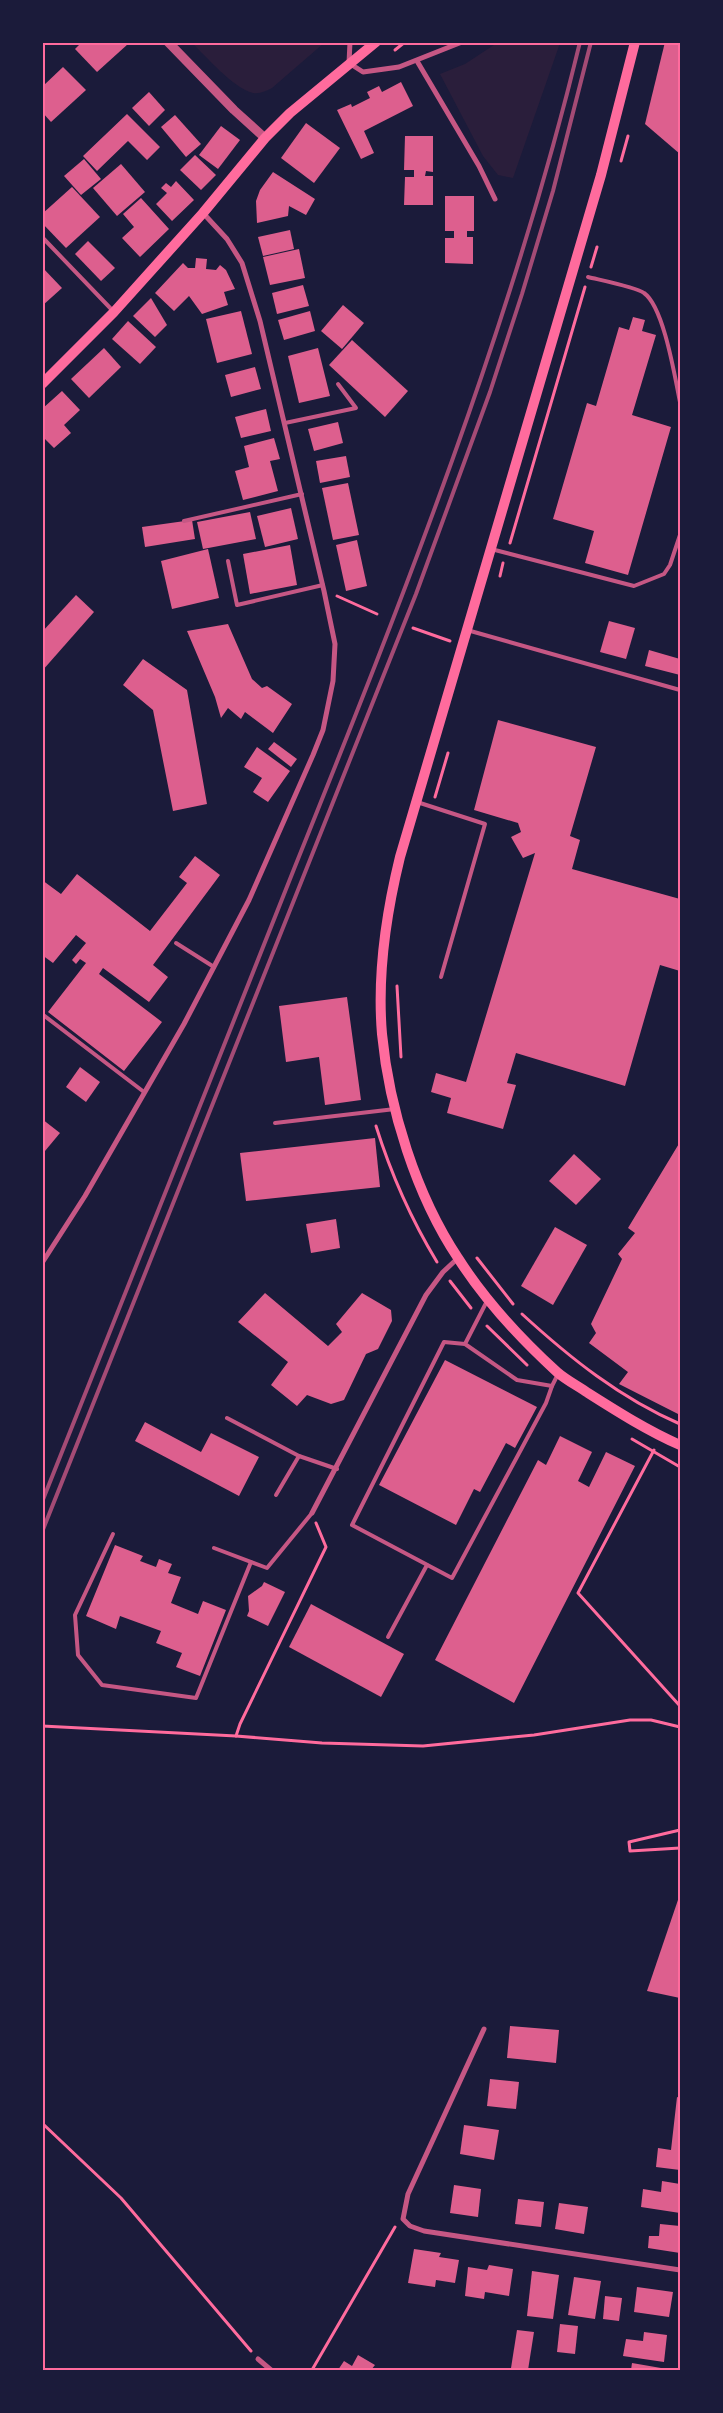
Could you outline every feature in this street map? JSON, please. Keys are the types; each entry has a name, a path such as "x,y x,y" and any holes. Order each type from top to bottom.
{"main road":[{"path":"42,384 114,312 203,213 265,138 290,113 376,42"},
{"path":"635,42 601,175 415,801 394,883 385,930 382,1031 386,1065 395,1109 408,1150 422,1186 458,1258 503,1316 558,1374 630,1420 680,1445"}],"street":[{"path":"168,42 234,110 265,138"},
{"path":"350,42 349,63 363,72 383,70 417,61 462,42"},
{"path":"417,61 479,166 494,199"},
{"path":"42,1263 85,1196 214,967 272,852 322,730 333,681 334,644 323,585 260,321 242,263 227,239 203,213"},
{"path":"312,1513 337,1469 426,1295 443,1272 458,1258"},
{"path":"484,2029 408,2194 403,2219 410,2226 424,2231 680,2270"},
{"path":"258,2359 271,2370"}],"lane":[{"path":"42,237 114,312"},
{"path":"588,276 644,292 656,308 664,333 680,402"},
{"path":"285,423 356,408 338,384"},
{"path":"184,521 302,494"},
{"path":"491,548 634,586 664,574 670,565 680,535"},
{"path":"228,561 237,605 323,585"},
{"path":"467,630 680,690"},
{"path":"415,801 486,824 441,976"},
{"path":"176,943 214,967"},
{"path":"42,1014 144,1092"},
{"path":"275,1123 395,1109"},
{"path":"465,1344 488,1298"},
{"path":"552,1386 517,1380 465,1344 444,1342 352,1525 452,1578 546,1403 558,1374"},
{"path":"227,1418 299,1456 337,1469"},
{"path":"276,1495 299,1456"},
{"path":"214,1548 267,1568 312,1513"},
{"path":"113,1534 75,1615 78,1655 102,1685 196,1698 251,1562"},
{"path":"388,1637 427,1566"}],"path":[{"path":"395,50 405,42"},
{"path":"620,164 629,130"},
{"path":"498,580 597,244"},
{"path":"353,603 377,614"},
{"path":"413,628 432,634"},
{"path":"432,807 450,746"},
{"path":"397,977 402,1063"},
{"path":"473,1253 518,1311 567,1355 624,1395 680,1424"},
{"path":"661,1436 578,1593 680,1706"},
{"path":"236,1736 240,1724 326,1547 312,1513"},
{"path":"42,1726 236,1736 322,1743 423,1746 534,1734 616,1721 651,1720 680,1727"},
{"path":"680,1830 629,1842 630,1850 680,1848"},
{"path":"42,2123 121,2198 258,2359"},
{"path":"312,2370 391,2230 403,2219"}],"shaded area":[{"path":"192,43 324,43 272,88 263,92 253,93 229,79"},
{"path":"497,43 560,43 513,178 498,175 483,156 440,74 465,64"}],"building":[{"path":"82,42 127,42 128,44 97,72 75,49"},
{"path":"665,42 680,42 680,154 645,124"},
{"path":"63,67 86,90 51,122 42,112 42,87"},
{"path":"401,82 413,106 364,131 374,153 361,159 337,110 351,104 352,107 370,98 367,92 379,86 382,92"},
{"path":"149,92 165,110 149,126 132,108"},
{"path":"127,114 160,147 147,160 128,141 97,171 83,156"},
{"path":"175,115 201,144 186,157 161,127"},
{"path":"306,123 340,148 314,183 281,158"},
{"path":"221,126 240,140 218,169 199,155"},
{"path":"405,136 433,136 433,172 426,171 425,176 433,176 433,205 404,205 405,177 414,177 414,170 404,170"},
{"path":"195,155 216,175 201,190 180,170"},
{"path":"84,159 101,179 81,195 64,176"},
{"path":"121,164 145,192 117,216 93,188"},
{"path":"273,172 315,199 306,215 289,206 288,216 257,223 256,201 260,190"},
{"path":"176,181 194,200 172,221 156,204 167,193 161,188 166,183 171,187"},
{"path":"72,187 100,217 66,248 42,223 42,214"},
{"path":"445,196 474,196 474,231 467,231 467,237 473,237 473,264 445,263 445,238 454,238 454,231 445,231"},
{"path":"141,198 169,229 140,257 122,238 134,227 123,214"},
{"path":"290,230 294,249 263,256 258,237"},
{"path":"88,241 115,268 101,281 75,254"},
{"path":"299,249 305,278 270,285 263,257"},
{"path":"196,258 207,259 206,269 216,270 220,265 226,270 235,289 224,292 228,305 202,314 189,296 174,311 155,293 183,263 188,268 195,268"},
{"path":"42,267 62,288 42,306"},
{"path":"303,285 309,306 277,314 272,293"},
{"path":"151,298 167,325 155,337 133,316"},
{"path":"343,305 364,323 342,349 321,331"},
{"path":"241,311 252,354 217,363 206,319"},
{"path":"310,311 315,331 284,340 278,320"},
{"path":"633,317 645,320 642,331 656,335 632,415 671,427 628,575 585,563 594,531 553,519 587,403 596,406 619,327 629,330"},
{"path":"128,321 156,347 140,364 112,339"},
{"path":"352,340 408,391 385,417 329,365"},
{"path":"104,348 121,367 89,398 71,379"},
{"path":"318,348 330,396 299,403 288,356"},
{"path":"255,367 261,389 231,397 225,375"},
{"path":"62,391 80,410 64,425 71,433 54,448 42,436 42,409"},
{"path":"266,409 271,431 241,438 235,417"},
{"path":"338,422 343,443 314,451 308,429"},
{"path":"274,438 280,459 270,461 278,491 243,500 235,471 249,467 244,446"},
{"path":"346,456 350,477 320,483 316,461"},
{"path":"348,483 359,535 333,540 322,488"},
{"path":"291,508 298,539 265,547 257,516"},
{"path":"250,512 256,539 203,549 197,522"},
{"path":"192,520 195,539 145,547 142,527"},
{"path":"357,540 367,586 346,591 336,545"},
{"path":"290,545 297,585 250,594 243,554"},
{"path":"208,549 219,598 172,609 161,561"},
{"path":"76,595 94,612 42,671 42,632"},
{"path":"609,621 635,628 626,659 600,652"},
{"path":"228,624 252,679 262,688 267,686 292,704 273,733 245,712 241,719 228,708 221,718 215,697 187,631"},
{"path":"649,650 680,659 680,675 645,666"},
{"path":"143,659 187,690 207,804 173,811 153,710 123,685"},
{"path":"498,720 596,747 570,836 580,840 572,869 680,899 680,971 660,965 625,1086 516,1053 507,1083 516,1085 503,1129 447,1113 451,1098 431,1092 436,1073 466,1082 535,853 523,858 511,837 521,832 518,823 474,810"},
{"path":"274,742 297,759 291,767 268,749"},
{"path":"257,747 290,771 268,802 253,792 262,778 244,767"},
{"path":"195,856 220,875 153,965 168,977 149,1002 103,968 99,974 162,1022 124,1071 48,1012 86,963 80,959 76,964 72,960 86,943 76,935 53,963 42,955 42,880 61,894 77,874 150,931 187,883 179,877"},
{"path":"347,997 361,1100 325,1105 319,1057 286,1062 279,1006"},
{"path":"80,1067 100,1082 86,1102 66,1087"},
{"path":"42,1119 60,1133 45,1151 42,1148"},
{"path":"375,1138 380,1187 246,1201 240,1153"},
{"path":"680,1142 680,1415 619,1384 628,1372 589,1343 596,1333 591,1324 622,1259 618,1254 635,1233 628,1228"},
{"path":"574,1154 601,1179 576,1205 549,1181"},
{"path":"336,1219 340,1248 311,1253 306,1224"},
{"path":"555,1227 587,1245 553,1305 521,1286"},
{"path":"265,1293 328,1346 342,1332 336,1324 362,1293 391,1310 392,1321 378,1349 366,1354 344,1400 331,1404 307,1395 297,1406 271,1385 288,1362 238,1322"},
{"path":"445,1360 537,1407 515,1448 506,1443 480,1492 474,1489 456,1525 379,1485"},
{"path":"145,1422 201,1452 211,1433 259,1457 239,1496 135,1441"},
{"path":"560,1436 592,1452 578,1481 589,1487 606,1452 635,1466 514,1703 435,1660 538,1460 546,1465"},
{"path":"115,1545 143,1556 140,1561 156,1567 159,1559 172,1564 168,1573 181,1577 171,1603 198,1614 203,1601 226,1610 200,1676 176,1667 182,1653 156,1643 161,1631 120,1616 116,1629 86,1616"},
{"path":"264,1582 285,1592 268,1626 247,1616 249,1611 248,1596 262,1586"},
{"path":"311,1604 404,1654 381,1697 289,1647"},
{"path":"680,1894 680,1998 647,1991"},
{"path":"510,2026 559,2030 556,2063 507,2058"},
{"path":"490,2079 519,2082 516,2109 487,2106"},
{"path":"677,2097 680,2098 680,2170 656,2167 658,2148 671,2150"},
{"path":"464,2125 499,2130 494,2160 460,2154"},
{"path":"662,2181 680,2184 680,2213 641,2207 643,2189 661,2192"},
{"path":"454,2185 481,2189 478,2217 450,2213"},
{"path":"518,2199 544,2202 541,2227 515,2224"},
{"path":"559,2203 588,2207 584,2234 555,2229"},
{"path":"660,2224 680,2226 680,2253 648,2248 649,2236 659,2236"},
{"path":"414,2249 441,2253 439,2257 459,2260 455,2283 436,2280 435,2287 408,2283"},
{"path":"489,2265 513,2269 509,2296 485,2292 484,2299 465,2296 468,2267 487,2270"},
{"path":"532,2271 559,2275 553,2319 527,2316"},
{"path":"574,2277 601,2281 595,2319 568,2315"},
{"path":"637,2287 673,2292 669,2317 634,2312"},
{"path":"605,2296 622,2298 619,2321 603,2319"},
{"path":"560,2324 578,2326 575,2354 557,2352"},
{"path":"517,2330 534,2332 528,2370 511,2368"},
{"path":"644,2332 667,2335 664,2362 623,2356 626,2339 643,2341"},
{"path":"358,2355 375,2365 371,2370 338,2370 344,2361 352,2366"},
{"path":"632,2363 661,2368 660,2370 631,2370"}],"railway":[{"path":"42,1502 375,666 452,461 522,253 580,42"},
{"path":"42,1532 416,594 490,392 522,294 553,191 591,42"}]}
